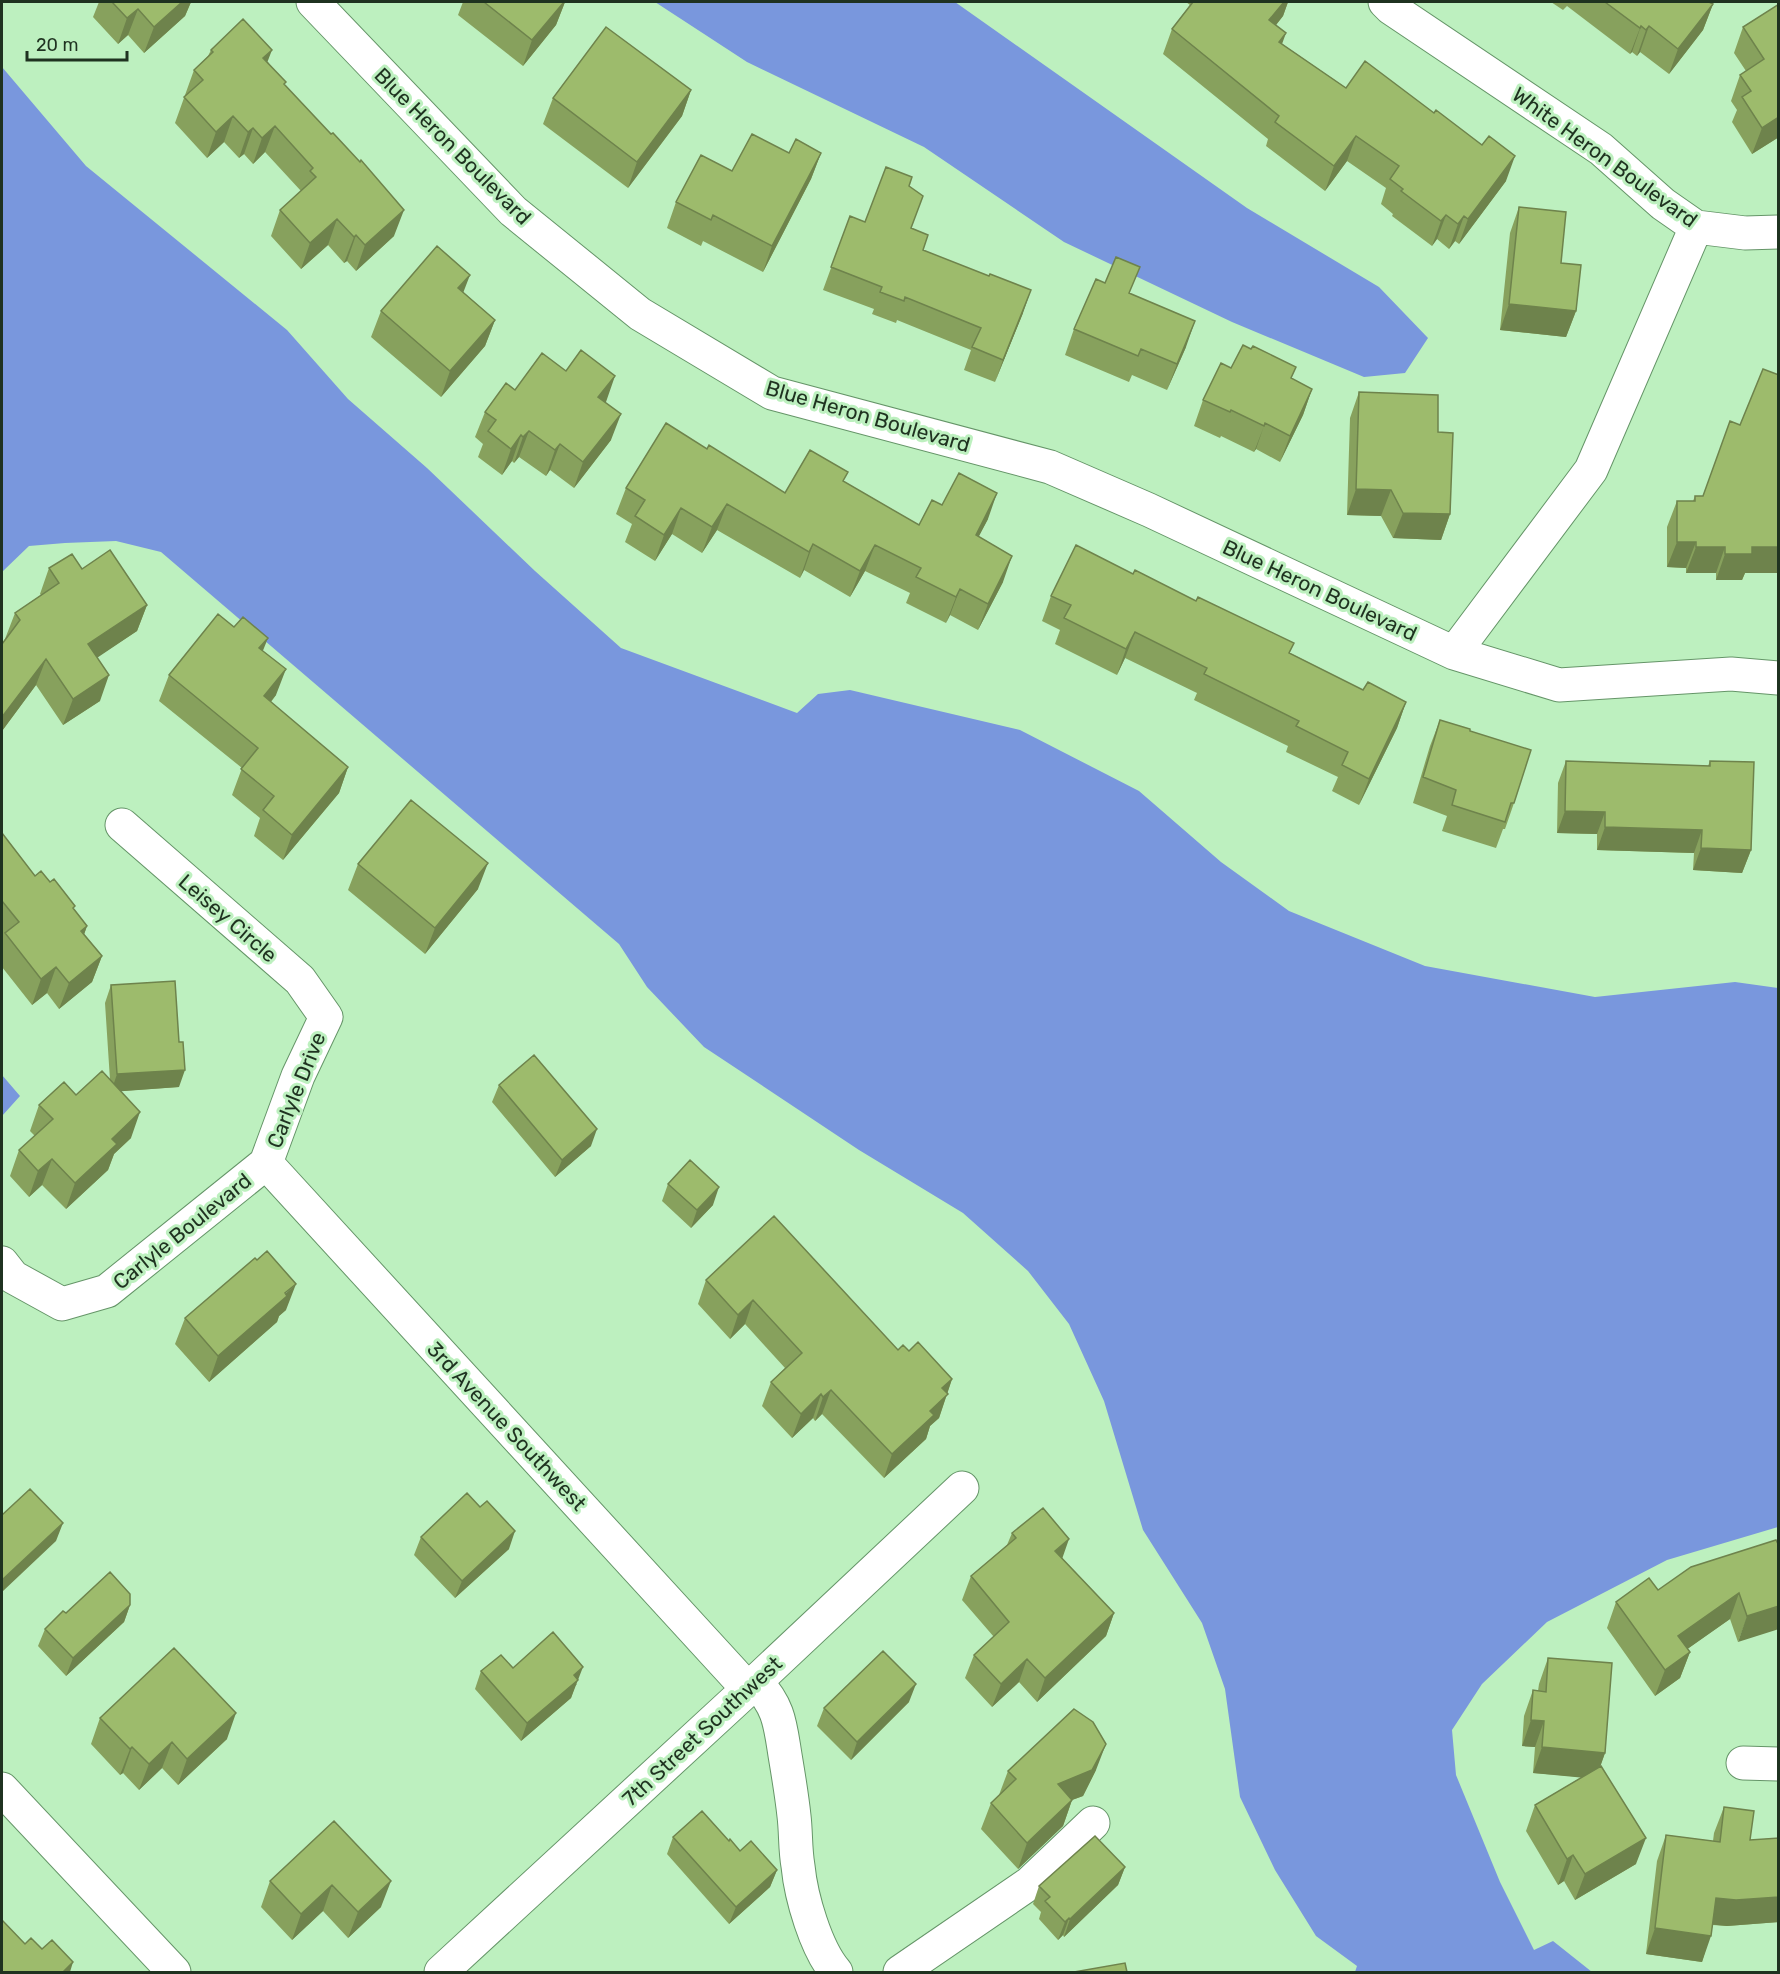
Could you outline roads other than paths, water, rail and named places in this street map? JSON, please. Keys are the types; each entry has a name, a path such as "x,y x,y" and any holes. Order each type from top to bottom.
{"street":[{"name":"Blue Heron Boulevard","path":"312,2 513,211 640,314 771,393 1050,467 1149,510 1454,653 1559,685 1731,674 1779,678"},
{"name":"White Heron Boulevard","path":"1385,2 1601,149 1663,204 1696,227 1745,233 1779,232"},
{"path":"1454,653 1591,470 1696,227"},
{"name":"Leisey Circle","path":"122,825 300,980 326,1017"},
{"name":"Carlyle Drive","path":"266,1163 298,1076 326,1017"},
{"name":"Carlyle Boulevard","path":"2,1263 13,1277 62,1304 107,1291 266,1163"},
{"name":"3rd Avenue Southwest","path":"266,1163 752,1685 768,1695 779,1718 794,1817 801,1885 816,1941 828,1964 836,1972"},
{"name":"7th Street Southwest","path":"441,1972 962,1488"},
{"path":"1743,1763 1779,1764"},
{"path":"2,1789 174,1972"},
{"path":"900,1972 1030,1883 1093,1823"}],"water":[{"path":"655,2 955,2 1247,208 1379,287 1428,338 1405,373 1364,377 1232,322 1064,242 924,147 747,62"},
{"path":"2,67 86,166 287,330 348,399 427,468 535,571 621,648 797,713 818,694 850,690 1020,730 1139,791 1221,862 1289,911 1425,966 1595,997 1735,982 1778,988 1778,1527 1667,1560 1547,1622 1482,1684 1452,1730 1456,1775 1500,1882 1534,1950 1553,1941 1592,1972 1355,1972 1357,1966 1316,1936 1275,1870 1240,1797 1225,1689 1202,1623 1143,1530 1104,1401 1069,1324 1028,1271 963,1213 859,1150 704,1047 647,987 619,944 161,552 116,541 29,546 2,572"},
{"path":"2,1075 20,1096 2,1116"}]}
